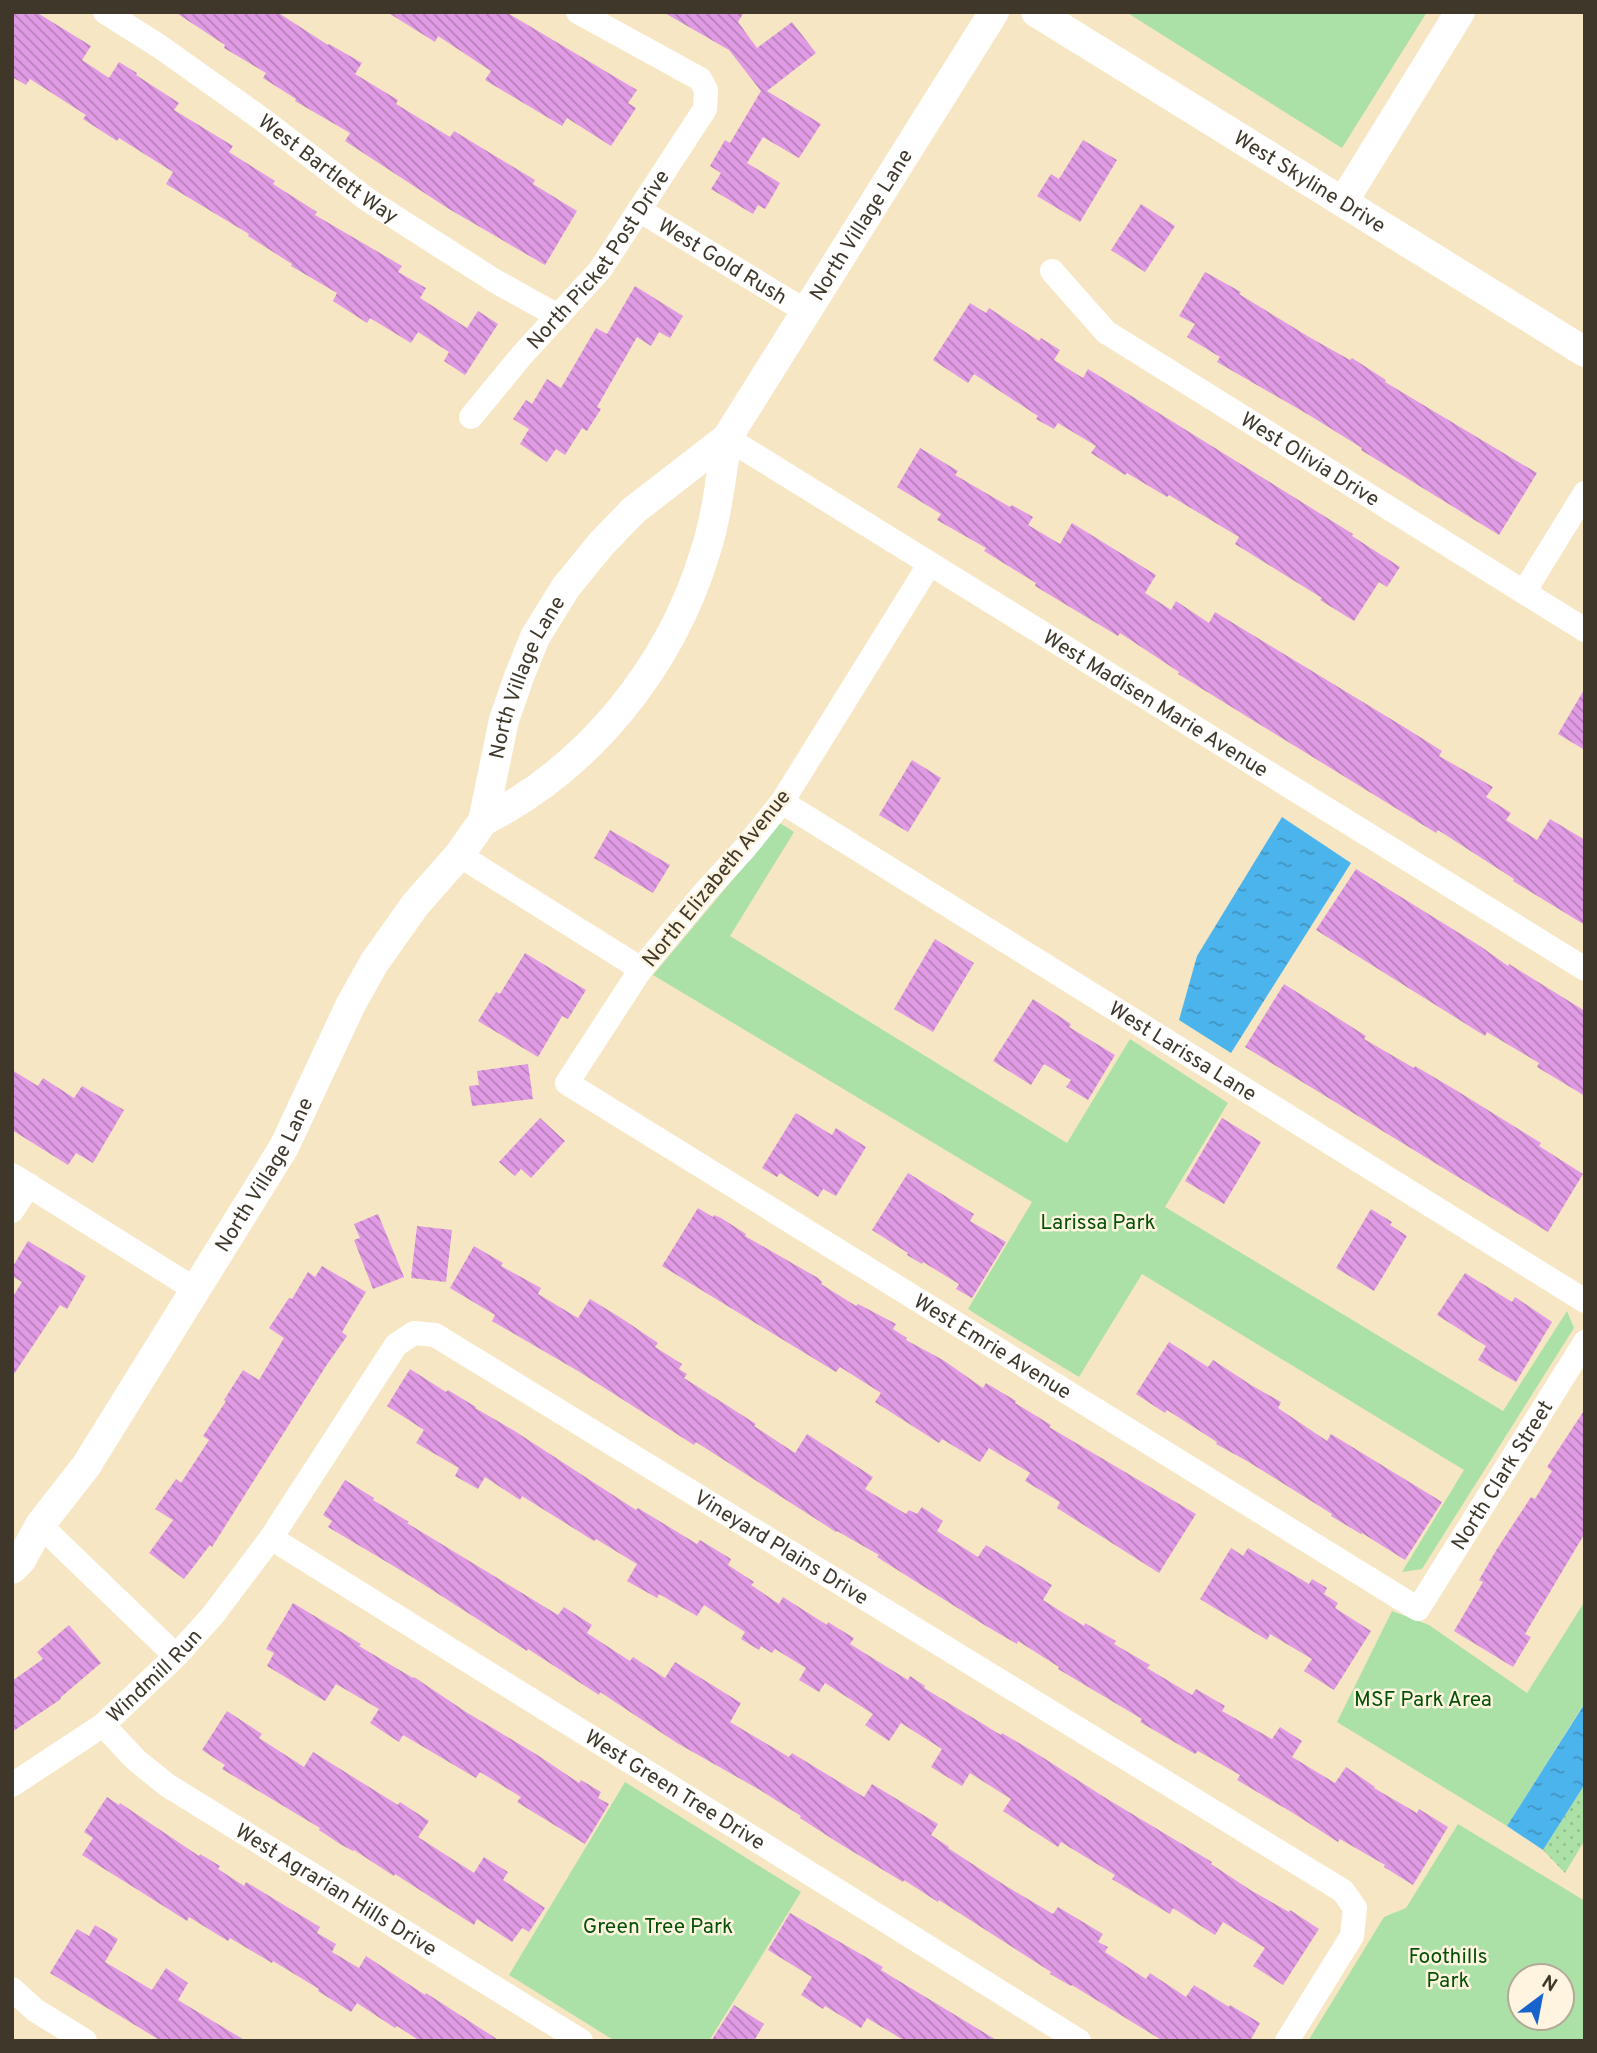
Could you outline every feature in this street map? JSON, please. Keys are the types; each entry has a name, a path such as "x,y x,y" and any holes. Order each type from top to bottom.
{"street":[{"name":"West Bartlett Way","path":"105,12 159,46 259,117 368,200 495,281 558,316"},
{"name":"North Picket Post Drive","path":"471,417 522,355 600,270 705,109 706,90 700,79 578,12"},
{"name":"North Village Lane","path":"12,1569 21,1560 40,1525 86,1466 284,1147 351,1004 374,963 415,905 459,855 483,821 504,720 519,677 535,638 566,587 602,542 634,510 727,438 994,12"},
{"name":"West Skyline Drive","path":"1036,12 1585,352"},
{"path":"1343,202 1460,12"},
{"name":"West Gold Rush","path":"639,210 807,312"},
{"name":"West Olivia Drive","path":"1052,271 1106,332 1585,630"},
{"name":"North Village Lane","path":"483,821 515,806 564,770 634,694 657,659 688,600 706,551 727,438"},
{"name":"West Madisen Marie Avenue","path":"727,438 1585,969"},
{"path":"1524,592 1585,493"},
{"name":"North Elizabeth Avenue","path":"568,1083 641,969 782,802 929,565"},
{"name":"West Larissa Lane","path":"782,802 1585,1301"},
{"path":"459,855 641,969"},
{"name":"West Emrie Avenue","path":"568,1083 1418,1609"},
{"path":"12,1211 21,1180 196,1290"},
{"name":"Vineyard Plains Drive","path":"271,1538 396,1345 414,1333 435,1335 1342,1891 1355,1908 1352,1936 1287,2041"},
{"name":"North Clark Street","path":"1418,1609 1585,1342"},
{"path":"12,1536 40,1525 176,1657"},
{"name":"Windmill Run","path":"12,1785 103,1725 176,1657 213,1615 271,1538"},
{"name":"West Green Tree Drive","path":"271,1538 1079,2041"},
{"name":"West Agrarian Hills Drive","path":"103,1725 136,1760 167,1785 581,2041"},
{"path":"12,1989 35,2010 85,2041"}],"green space":[{"path":"1126,12 1427,12 1342,148"},
{"name":"Larissa Park","path":"780,823 794,832 730,936 1067,1143 1130,1039 1228,1103 1165,1207 1503,1411 1567,1311 1574,1328 1422,1569 1402,1572 1464,1470 1142,1274 1079,1377 982,1318 968,1309 1032,1202 653,975"},
{"name":"MSF Park Area","path":"1585,1601 1585,1702 1507,1826 1337,1722 1392,1611 1429,1625 1527,1693"},
{"name":"Green Tree Park","path":"625,1782 801,1892 709,2041 615,2041 509,1975"},
{"path":"1585,1784 1585,1840 1565,1873 1543,1850"},
{"name":"Foothills Park","path":"1458,1824 1585,1901 1585,2041 1308,2041 1384,1917 1406,1908"}],"water":[{"path":"1282,817 1351,863 1231,1053 1179,1020 1197,956"},
{"path":"1585,1703 1585,1784 1543,1850 1507,1826"}],"building":[{"path":"12,12 36,12 91,46 82,60 109,78 119,62 137,73 136,75 179,103 174,110 233,146 229,152 275,181 273,184 317,212 315,215 402,266 398,272 426,288 420,298 467,328 478,311 498,324 465,375 444,361 449,352 418,332 411,343 370,318 367,323 333,301 337,293 291,266 292,264 248,236 249,234 166,184 173,172 83,119 86,115 30,79 26,85 12,77"},
{"path":"175,12 277,12 362,63 355,74 398,100 396,104 450,137 454,131 535,180 533,184 577,211 545,265 449,209 345,141 350,133 295,101 296,99 263,78 266,73 224,48 225,45"},
{"path":"387,12 506,12 637,90 628,103 636,108 611,146 567,118 562,126 485,80 491,71 438,36 435,42"},
{"path":"663,12 744,12 738,22 757,48 792,22 816,53 767,91 821,124 799,158 763,137 747,163 780,183 765,209 758,205 753,214 711,189 721,173 710,166 725,140 730,143 761,91 729,50"},
{"path":"1083,140 1117,160 1080,222 1037,196 1051,174 1059,179"},
{"path":"1141,204 1175,226 1145,272 1111,250"},
{"path":"1205,272 1241,292 1239,294 1309,337 1350,360 1352,358 1386,380 1385,382 1537,473 1499,535 1309,415 1217,362 1220,357 1187,337 1195,324 1179,316"},
{"path":"635,286 683,316 670,338 659,332 651,346 637,337 597,407 601,409 587,431 582,428 565,455 556,449 547,462 520,444 529,429 513,419 526,400 532,404 547,379 561,388 596,328 607,334"},
{"path":"970,303 986,313 989,308 1039,341 1041,338 1060,350 1054,360 1083,378 1088,369 1353,534 1352,536 1400,567 1387,587 1379,582 1354,621 1235,544 1239,537 1169,495 1167,497 1127,473 1125,475 1091,453 1096,446 1058,423 1054,429 1036,419 1038,416 974,374 968,383 933,360"},
{"path":"920,448 958,471 955,475 1033,517 1028,525 1060,544 1072,523 1156,575 1145,593 1171,610 1176,601 1209,623 1215,612 1442,751 1439,756 1493,787 1486,797 1511,813 1506,820 1537,840 1550,819 1585,840 1585,925 1513,881 1514,879 1438,830 1436,833 1178,674 1179,672 1120,633 1118,636 1035,586 1036,583 984,551 986,548 937,520 941,514 897,487"},
{"path":"1585,688 1585,750 1558,734"},
{"path":"912,760 941,778 908,832 879,815"},
{"path":"610,830 670,865 653,893 594,858"},
{"path":"1356,869 1508,966 1509,964 1585,1011 1585,1096 1537,1067 1539,1063 1487,1032 1485,1036 1316,930"},
{"path":"935,939 974,963 933,1032 894,1009"},
{"path":"525,953 586,990 568,1019 562,1016 538,1057 478,1021 496,992 500,994"},
{"path":"1284,984 1366,1036 1364,1039 1414,1068 1415,1066 1541,1143 1539,1146 1583,1174 1548,1232 1245,1047"},
{"path":"1033,999 1071,1024 1069,1027 1115,1055 1088,1100 1066,1087 1071,1080 1044,1064 1031,1085 993,1061"},
{"path":"528,1064 533,1099 472,1106 469,1086 479,1085 477,1071"},
{"path":"12,1070 38,1086 43,1078 74,1098 82,1086 124,1110 93,1163 76,1153 68,1165 12,1130"},
{"path":"796,1113 832,1135 836,1128 866,1147 836,1196 823,1189 818,1197 780,1173 777,1177 762,1168"},
{"path":"540,1118 565,1141 531,1178 521,1169 515,1176 499,1162"},
{"path":"1222,1118 1261,1142 1224,1204 1185,1181"},
{"path":"908,1173 974,1214 970,1221 1006,1242 972,1298 956,1289 959,1284 907,1255 908,1253 872,1230"},
{"path":"698,1208 713,1217 714,1215 721,1218 746,1234 745,1236 818,1278 821,1284 856,1306 858,1304 896,1324 893,1329 907,1338 906,1340 943,1360 983,1388 986,1383 1016,1401 1015,1403 1051,1425 1049,1427 1196,1514 1159,1573 1057,1508 1060,1502 1025,1481 1030,1473 989,1448 980,1462 942,1439 939,1443 875,1402 881,1393 840,1367 836,1372 662,1266"},
{"path":"1371,1209 1392,1222 1390,1225 1407,1236 1374,1291 1336,1268"},
{"path":"378,1214 404,1277 373,1289 354,1240 360,1238 354,1224"},
{"path":"417,1226 452,1230 446,1282 411,1278"},
{"path":"28,1241 86,1276 67,1309 60,1305 12,1377 12,1298 22,1282 12,1276 12,1268"},
{"path":"474,1246 503,1263 501,1266 541,1288 538,1294 578,1318 590,1299 621,1318 658,1343 655,1347 682,1364 679,1369 687,1374 684,1378 756,1424 754,1426 795,1453 807,1434 873,1477 865,1489 906,1514 909,1510 917,1514 922,1507 943,1521 937,1531 978,1557 986,1545 1052,1585 1043,1600 1084,1626 1085,1623 1116,1641 1114,1644 1150,1665 1147,1668 1192,1695 1196,1689 1225,1706 1222,1711 1272,1739 1280,1727 1302,1741 1292,1757 1335,1783 1346,1767 1374,1788 1417,1813 1419,1809 1448,1827 1413,1885 1384,1867 1385,1865 1340,1839 1338,1842 1237,1780 1240,1775 1198,1751 1195,1754 1140,1722 1142,1719 1058,1669 1059,1667 1018,1641 1017,1644 986,1626 877,1557 879,1555 836,1532 696,1442 694,1445 578,1371 492,1321 495,1315 450,1288"},
{"path":"322,1266 366,1292 342,1332 347,1336 212,1547 210,1545 184,1579 149,1553 173,1520 155,1509 176,1479 181,1483 209,1440 203,1436 243,1370 259,1380 284,1338 269,1328 289,1298 292,1299 308,1272 315,1277"},
{"path":"1465,1273 1512,1302 1515,1297 1552,1322 1516,1382 1478,1360 1486,1346 1437,1315"},
{"path":"1169,1342 1208,1367 1213,1360 1281,1402 1278,1408 1327,1441 1331,1434 1442,1502 1405,1560 1216,1444 1217,1442 1167,1410 1165,1413 1136,1394"},
{"path":"410,1369 513,1430 636,1510 638,1508 697,1544 700,1540 731,1559 728,1565 754,1582 751,1585 779,1604 783,1597 827,1625 828,1622 854,1638 850,1644 908,1680 910,1676 925,1686 924,1688 1039,1755 1212,1862 1211,1864 1252,1891 1289,1912 1290,1910 1319,1929 1283,1985 1253,1966 1265,1948 1223,1922 1215,1935 1173,1908 1170,1914 1112,1879 1115,1875 1061,1842 1058,1847 1003,1811 1011,1799 970,1773 962,1786 931,1767 942,1749 901,1723 889,1741 865,1725 873,1714 825,1683 819,1692 799,1680 806,1668 775,1649 772,1653 761,1646 759,1650 741,1639 745,1632 704,1605 697,1616 659,1594 657,1598 627,1581 637,1564 522,1496 520,1500 485,1477 478,1489 455,1476 459,1468 416,1443 424,1430 387,1406"},
{"path":"1585,1409 1585,1533 1525,1634 1531,1637 1513,1667 1454,1631 1483,1582 1479,1580 1497,1549 1531,1497 1535,1499 1552,1471 1547,1467"},
{"path":"345,1480 409,1522 407,1523 558,1615 564,1607 592,1625 587,1633 630,1661 633,1657 665,1678 675,1662 741,1703 730,1722 789,1757 792,1753 864,1797 872,1784 938,1824 931,1835 948,1848 1053,1914 1058,1907 1103,1934 1098,1942 1108,1947 1105,1952 1146,1979 1150,1973 1186,1997 1194,1985 1260,2023 1250,2041 1163,2041 1050,1974 1051,1972 939,1900 938,1902 837,1842 760,1790 677,1743 528,1649 527,1651 328,1527 332,1521 323,1515"},
{"path":"1231,1548 1243,1556 1248,1548 1309,1584 1312,1579 1327,1588 1324,1594 1338,1603 1335,1608 1371,1631 1334,1690 1304,1671 1312,1659 1270,1634 1267,1640 1200,1599"},
{"path":"293,1603 579,1783 581,1780 601,1792 598,1798 609,1804 585,1844 517,1802 521,1797 480,1772 476,1778 403,1735 399,1742 370,1723 379,1709 336,1684 325,1701 267,1666 274,1653 266,1649"},
{"path":"69,1625 101,1663 61,1699 12,1732 12,1681 43,1659 37,1652"},
{"path":"227,1711 262,1734 259,1738 304,1767 313,1752 429,1821 418,1837 474,1873 484,1857 508,1872 503,1880 545,1908 529,1932 522,1928 512,1942 477,1919 474,1925 222,1769 225,1765 202,1750"},
{"path":"107,1797 199,1856 200,1854 220,1866 218,1869 244,1886 246,1882 320,1927 317,1933 336,1944 332,1952 359,1968 366,1956 500,2041 420,2041 357,2003 351,2012 273,1961 272,1963 230,1938 228,1941 189,1917 187,1921 82,1855 93,1838 84,1832"},
{"path":"790,1913 883,1967 881,1970 998,2041 905,2041 867,2018 861,2028 825,2006 823,2009 801,1995 812,1977 768,1950"},
{"path":"95,1925 118,1939 105,1962 152,1990 166,1968 188,1983 178,2000 246,2041 161,2041 50,1973 77,1929 89,1936"},
{"path":"734,2005 764,2024 754,2041 711,2041"}]}
